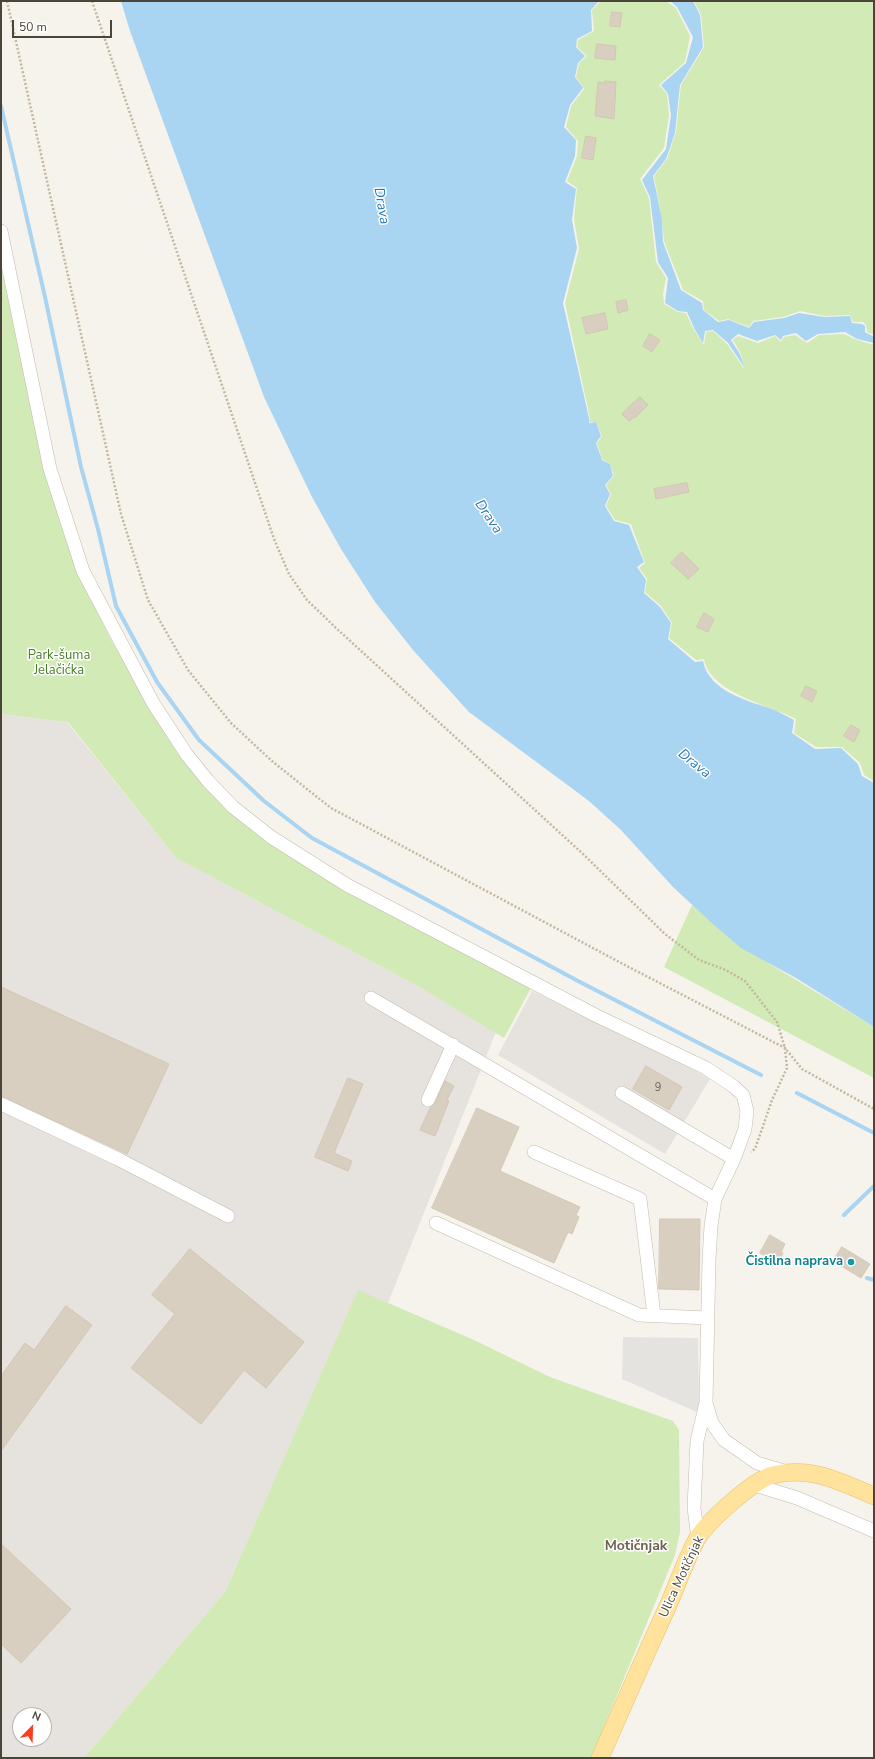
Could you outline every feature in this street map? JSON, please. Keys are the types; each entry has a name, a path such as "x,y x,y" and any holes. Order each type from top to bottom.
{"main road":[{"name":"Ulica Motičnjak","path":"600,1758 698,1538 726,1507 771,1475 789,1473 812,1472 833,1478 874,1496"}],"street":[{"path":"1,231 50,469 83,571 153,703 187,755 233,807 270,837 334,877 595,1015 706,1068 733,1086 743,1095 746,1111 745,1129 734,1159 715,1199 709,1259 706,1403 697,1441 694,1508 698,1538"},
{"path":"371,998 715,1199"},
{"path":"428,1100 453,1045"},
{"path":"622,1093 734,1159"},
{"path":"1,1104 118,1159 228,1216"},
{"path":"534,1152 640,1200 654,1315"},
{"path":"436,1223 639,1315 708,1318"},
{"path":"706,1403 712,1423 724,1440 757,1463 789,1473"},
{"path":"755,1485 797,1498 874,1531"}],"path":[{"path":"7,1 121,514 148,600 188,670 231,723 273,762 331,808 614,959 785,1048 802,1070 874,1109"},
{"path":"92,1 269,524 290,574 307,600 336,628 577,848 665,934 699,960 726,970 745,981 777,1022 785,1048 787,1068 772,1100 755,1149 746,1156 734,1159"}],"shaded area":[{"path":"1,714 67,722 176,858 416,985 496,1032 388,1303 358,1291 225,1592 84,1758 1,1758"},
{"path":"532,991 710,1079 665,1154 498,1055"},
{"path":"623,1337 698,1338 699,1413 622,1379"}],"green space":[{"path":"601,1 666,1 676,8 690,36 685,62 659,85 667,94 669,115 664,148 640,179 649,198 656,262 666,278 663,294 664,304 678,312 686,313 694,330 704,345 706,332 713,331 728,345 744,369 741,354 733,340 738,336 758,343 775,336 781,342 784,337 795,335 807,343 819,335 844,334 874,345 874,781 864,775 860,763 842,747 816,747 794,733 796,719 757,703 729,689 717,681 709,671 704,659 696,660 669,638 672,623 661,606 645,592 647,579 639,568 645,563 631,524 615,520 606,506 611,494 606,485 614,476 610,464 602,459 597,443 602,436 596,422 589,422 590,418 565,303 579,249 574,219 577,188 567,181 577,156 578,141 566,127 571,106 584,89 576,77 579,63 587,56 577,47 578,40 594,31 592,10"},
{"path":"694,1 874,1 874,335 867,332 866,325 863,322 853,322 850,315 824,316 800,311 783,317 753,321 749,327 728,319 719,321 704,310 703,301 683,290 664,241 662,219 654,176 667,159 676,132 681,85 704,47 701,15"},
{"name":"Park-šuma Jelačićka","path":"1,238 59,520 82,581 111,640 146,700 234,812 531,988 504,1038 416,985 176,858 68,722 1,714"},
{"path":"692,905 768,963 874,1027 874,1078 664,967"},
{"path":"358,1290 474,1340 550,1377 673,1421 679,1430 680,1532 675,1555 591,1758 84,1758 225,1592"}],"water":[{"name":"Drava","path":"121,1 599,1 591,10 592,31 577,39 576,47 585,56 578,63 575,77 583,88 570,105 564,127 576,140 575,156 565,182 576,189 572,220 577,248 563,303 589,423 596,422 601,436 596,443 602,460 610,464 613,476 605,485 610,494 605,506 614,521 629,525 644,562 637,567 646,580 644,593 660,607 671,623 668,639 695,662 703,661 707,672 722,688 742,699 775,710 794,720 792,733 815,749 841,748 858,764 862,776 874,783 874,1027 796,978 741,948 674,888 621,830 589,801 469,712 413,650 375,602 341,549 312,497 264,397 130,31"},
{"path":"670,1 693,1 700,15 703,47 680,85 675,133 666,159 653,176 662,219 663,242 681,290 702,303 703,310 718,322 729,320 749,328 754,322 784,318 799,313 824,317 850,316 852,323 862,324 865,326 865,332 874,337 874,343 857,339 845,332 818,334 806,341 796,333 783,336 781,340 775,335 757,341 738,334 731,340 740,354 744,367 728,343 713,330 705,331 703,343 687,312 678,311 665,303 668,278 658,262 650,197 642,180 666,149 671,115 668,94 661,85 686,63 693,37 677,7"}],"building":[{"path":"612,12 622,13 620,27 610,26"},
{"path":"597,44 616,46 615,60 595,58"},
{"path":"605,81 616,82 614,119 595,116 598,82 605,83"},
{"path":"586,136 596,138 593,160 582,158"},
{"path":"626,300 628,310 618,313 616,302"},
{"path":"605,313 608,329 586,334 582,318"},
{"path":"650,334 660,340 652,352 643,346"},
{"path":"640,397 648,405 635,418 634,417 629,421 622,414"},
{"path":"687,483 689,492 656,499 654,489"},
{"path":"682,552 699,569 688,579 671,563"},
{"path":"704,613 714,619 708,632 697,627"},
{"path":"806,686 817,691 812,702 801,696"},
{"path":"851,725 860,730 854,742 844,736"},
{"path":"1,987 169,1064 127,1154 1,1096"},
{"path":"646,1066 682,1087 669,1110 633,1089"},
{"path":"348,1078 363,1084 334,1153 352,1161 348,1171 315,1157"},
{"path":"445,1081 454,1086 447,1100 449,1101 435,1136 420,1130"},
{"path":"477,1108 519,1127 500,1171 580,1207 576,1215 579,1217 572,1234 568,1232 554,1263 432,1208"},
{"path":"660,1219 700,1219 699,1290 659,1289"},
{"path":"770,1235 785,1244 781,1252 783,1253 778,1263 760,1253"},
{"name":"Čistilna naprava","path":"842,1247 870,1264 861,1278 833,1261"},
{"path":"190,1249 304,1342 266,1388 244,1370 201,1424 131,1368 175,1314 152,1295"},
{"path":"66,1306 92,1325 1,1451 1,1376 25,1343 34,1350"},
{"path":"1,1544 71,1609 21,1663 1,1644"}],"waterway":[{"path":"1,106 45,297 81,467 98,529 116,606 157,682 199,740 264,801 312,838 578,981 761,1075"},
{"path":"797,1093 874,1133"},
{"path":"844,1215 874,1186"},
{"path":"867,1278 874,1280"}],"place":[{"name":"Čistilna naprava","path":"851,1262"}],"district":[{"name":"Motičnjak","path":"636,1547"}]}
